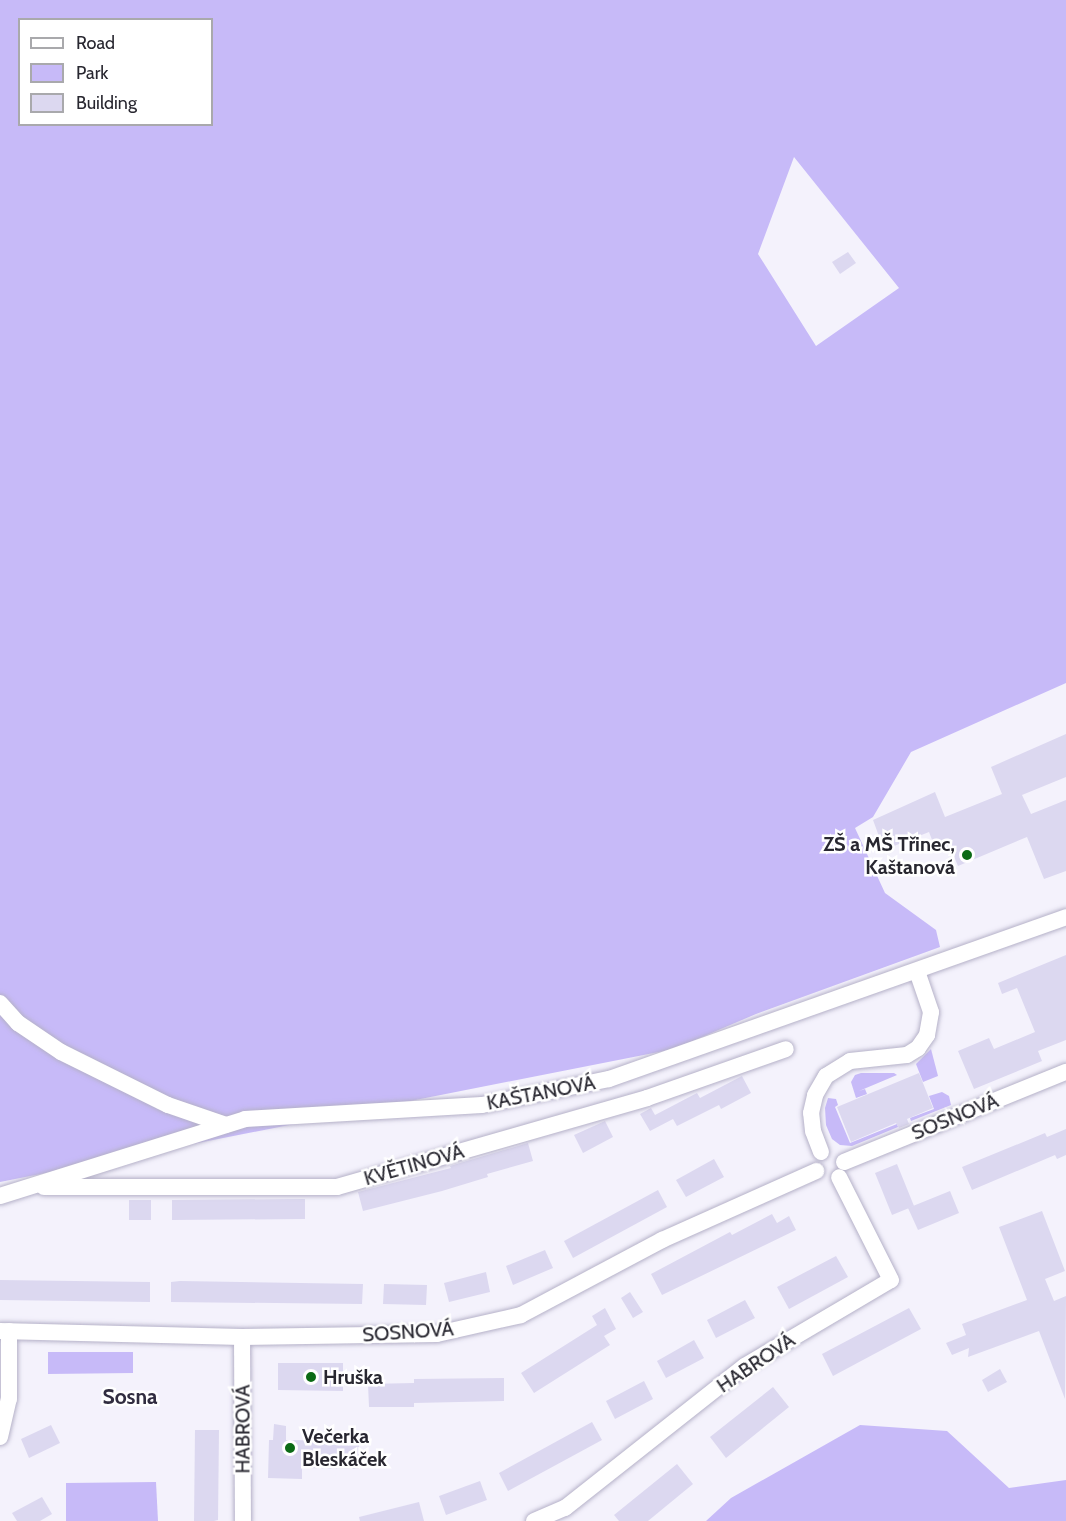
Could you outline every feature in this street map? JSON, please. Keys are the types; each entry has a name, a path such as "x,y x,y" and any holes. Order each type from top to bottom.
{"street":[{"name":"KAŠTANOVÁ","path":"0,1196 245,1119 482,1105 609,1079 918,971 1066,916"},
{"path":"821,1152 813,1131 811,1113 815,1095 826,1076 850,1061 907,1055 918,1048 927,1035 931,1012 918,971"},
{"path":"0,1003 18,1023 61,1052 168,1104 226,1125"},
{"name":"KVĚTINOVÁ","path":"28,1187 337,1188 647,1098 786,1049"},
{"name":"SOSNOVÁ","path":"842,1169 1066,1072"},
{"path":"821,1152 833,1154 842,1169 828,1178 816,1171 813,1162 821,1152"},
{"name":"HABROVÁ","path":"534,1521 565,1508 745,1366 891,1281 842,1169"},
{"name":"SOSNOVÁ","path":"5,1331 242,1337 437,1334 521,1315 662,1240 816,1171"},
{"path":"0,1437 9,1399 5,1331"},
{"name":"HABROVÁ","path":"242,1337 243,1521"}],"green space":[{"path":"0,0 1066,0 1066,683 911,752 873,817 855,828 885,893 936,930 940,947 756,1014 674,1049 0,1182","holes":["794,157 899,288 816,346 758,254"]},
{"path":"931,1049 938,1076 923,1082 916,1064"},
{"path":"894,1073 897,1075 859,1091 865,1089 867,1094 856,1098 851,1082 855,1075"},
{"path":"942,1092 949,1096 951,1105 911,1121 910,1118 934,1109 929,1096"},
{"path":"828,1098 836,1099 838,1105 835,1107 850,1143 897,1124 898,1127 852,1146 840,1145 832,1139 826,1125 825,1108"},
{"path":"48,1352 133,1352 133,1373 48,1374"},
{"path":"860,1425 947,1431 1009,1488 1066,1480 1066,1521 706,1521 731,1498"},
{"path":"156,1482 158,1521 66,1521 66,1483"}],"building":[{"path":"848,252 856,263 840,274 832,262"},
{"path":"1066,734 1066,777 1022,795 1031,814 1066,800 1066,871 1044,879 1027,837 958,866 950,847 941,850 938,844 934,845 929,832 884,850 873,820 935,792 945,817 1002,794 991,767"},
{"path":"1066,955 1066,1040 1038,1051 1042,1061 974,1089 958,1051 989,1038 994,1049 1035,1032 1017,988 1002,994 998,983"},
{"path":"919,1073 933,1108 907,1119 909,1124 899,1128 896,1123 851,1142 837,1107"},
{"path":"742,1076 751,1093 721,1109 719,1105 677,1126 673,1119 650,1131 640,1114 651,1108 655,1115 697,1093 700,1098"},
{"path":"605,1121 613,1137 583,1153 574,1135"},
{"path":"1066,1129 1066,1155 1057,1159 1055,1155 972,1190 962,1167 1045,1133 1047,1137"},
{"path":"528,1143 533,1161 487,1174 488,1177 442,1191 363,1211 358,1192 451,1168 450,1166"},
{"path":"714,1159 724,1177 686,1197 676,1180"},
{"path":"897,1164 914,1206 892,1215 875,1173"},
{"path":"658,1190 667,1207 573,1258 564,1241"},
{"path":"950,1191 959,1213 918,1230 908,1208"},
{"path":"305,1199 305,1219 172,1220 172,1200"},
{"path":"129,1200 151,1200 151,1220 129,1220"},
{"path":"1042,1211 1065,1271 1045,1279 1054,1301 1066,1296 1065,1399 1039,1331 968,1357 969,1348 952,1355 946,1343 966,1335 962,1324 1027,1300 999,1227"},
{"path":"772,1214 777,1223 789,1216 796,1230 662,1295 651,1274 730,1232 732,1235"},
{"path":"545,1250 553,1268 513,1285 506,1266"},
{"path":"836,1256 848,1277 789,1309 777,1287"},
{"path":"486,1272 490,1292 449,1302 444,1283"},
{"path":"0,1280 150,1282 150,1302 0,1300"},
{"path":"171,1282 363,1284 362,1304 171,1302"},
{"path":"384,1284 427,1285 426,1305 383,1304"},
{"path":"630,1292 643,1312 633,1318 621,1298"},
{"path":"745,1300 755,1318 716,1338 707,1320"},
{"path":"605,1308 616,1329 604,1336 610,1345 534,1393 521,1373 597,1325 592,1316"},
{"path":"909,1308 921,1329 833,1376 822,1354"},
{"path":"694,1340 704,1358 666,1378 657,1361"},
{"name":"Hruška","path":"278,1363 343,1363 343,1391 278,1390"},
{"path":"1000,1369 1007,1382 988,1392 982,1380"},
{"path":"504,1378 504,1401 414,1403 414,1407 369,1407 368,1384 414,1383 414,1379"},
{"path":"644,1381 653,1399 615,1419 606,1401"},
{"path":"773,1387 789,1407 726,1458 710,1437"},
{"path":"592,1422 602,1440 508,1491 499,1473"},
{"path":"274,1424 286,1426 286,1440 359,1441 359,1469 302,1468 302,1479 268,1478 269,1440 273,1440"},
{"path":"51,1425 60,1443 29,1458 21,1439"},
{"path":"195,1430 219,1430 218,1520 214,1521 194,1521"},
{"path":"677,1464 693,1484 648,1521 619,1521 614,1515"},
{"path":"480,1481 487,1500 446,1515 439,1496"},
{"path":"42,1497 52,1514 40,1521 17,1521 12,1513"},
{"path":"419,1502 424,1521 360,1521 359,1517"}],"place":[{"name":"ZŠ a MŠ Třinec, Kaštanová","path":"967,855"},
{"name":"Hruška","path":"311,1377"},
{"name":"Večerka Bleskáček","path":"290,1448"}],"district":[{"name":"Sosna","path":"130,1397"}]}
